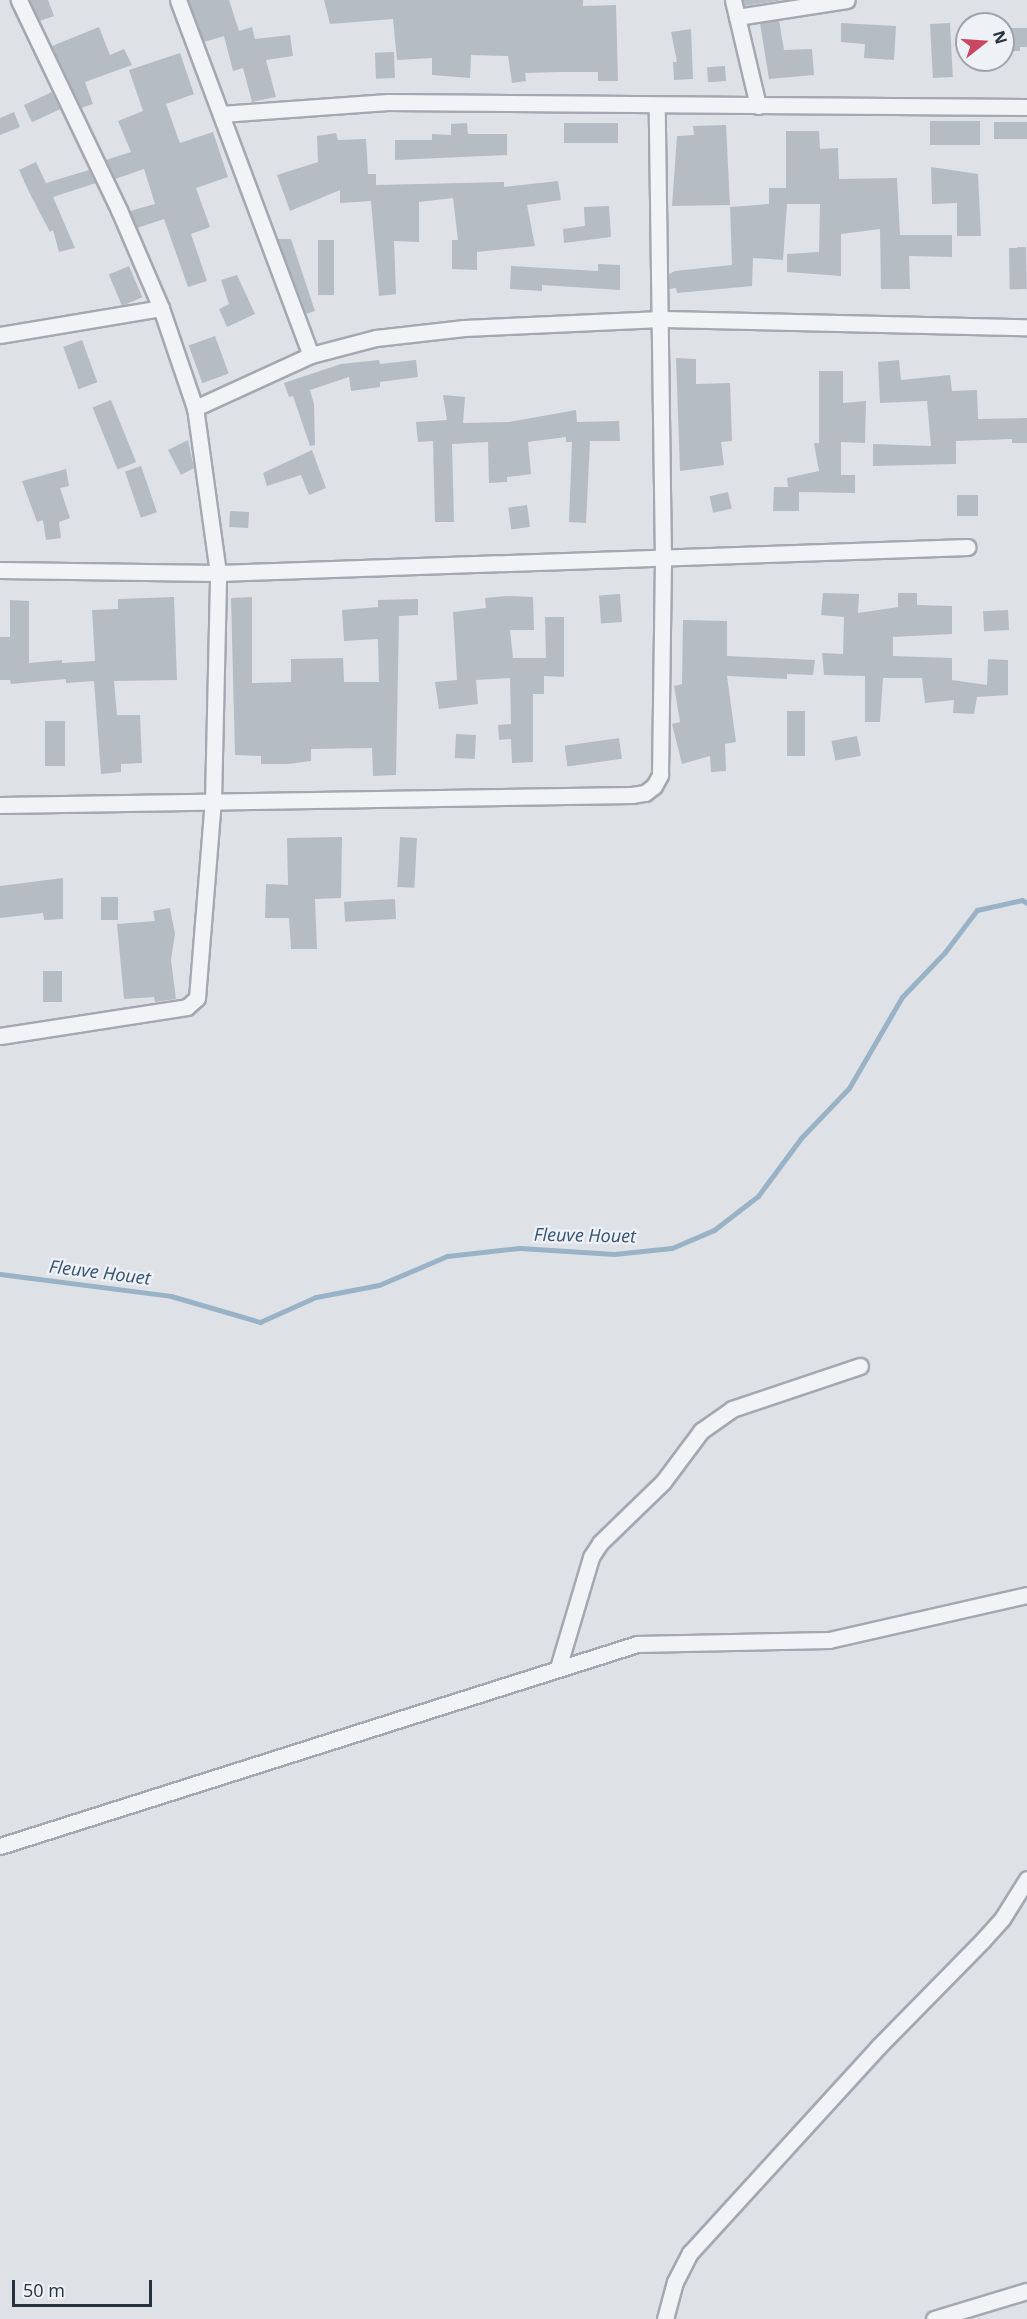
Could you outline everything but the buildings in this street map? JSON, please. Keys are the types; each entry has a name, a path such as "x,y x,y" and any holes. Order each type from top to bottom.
{"street":[{"path":"0,1036 21,1036 193,1004 201,991 213,801 218,573 195,408 160,308 119,210 19,0"},
{"path":"178,0 311,355"},
{"path":"733,0 758,106"},
{"path":"737,17 847,0"},
{"path":"220,114 388,102 657,106 1027,107"},
{"path":"0,805 645,793 660,775 663,559 657,106"},
{"path":"0,335 160,308"},
{"path":"195,408 311,355 376,338 464,328 661,319 1027,327"},
{"path":"0,570 218,573 968,547"},
{"path":"558,1668 591,1557 613,1529 663,1482 700,1431 732,1409 860,1366"},
{"path":"0,1846 637,1644 829,1640 1027,1595"},
{"path":"665,2319 675,2282 702,2238 804,2132 878,2047 983,1940 1002,1919 1027,1879"},
{"path":"934,2319 1027,2291"}],"waterway":[{"name":"Fleuve Houet","path":"0,1274 171,1296 260,1322 316,1297 379,1285 447,1256 520,1248 614,1254 672,1248 714,1230 758,1196 801,1138 849,1088 902,997 945,952 977,910 1022,900 1027,903"}]}
